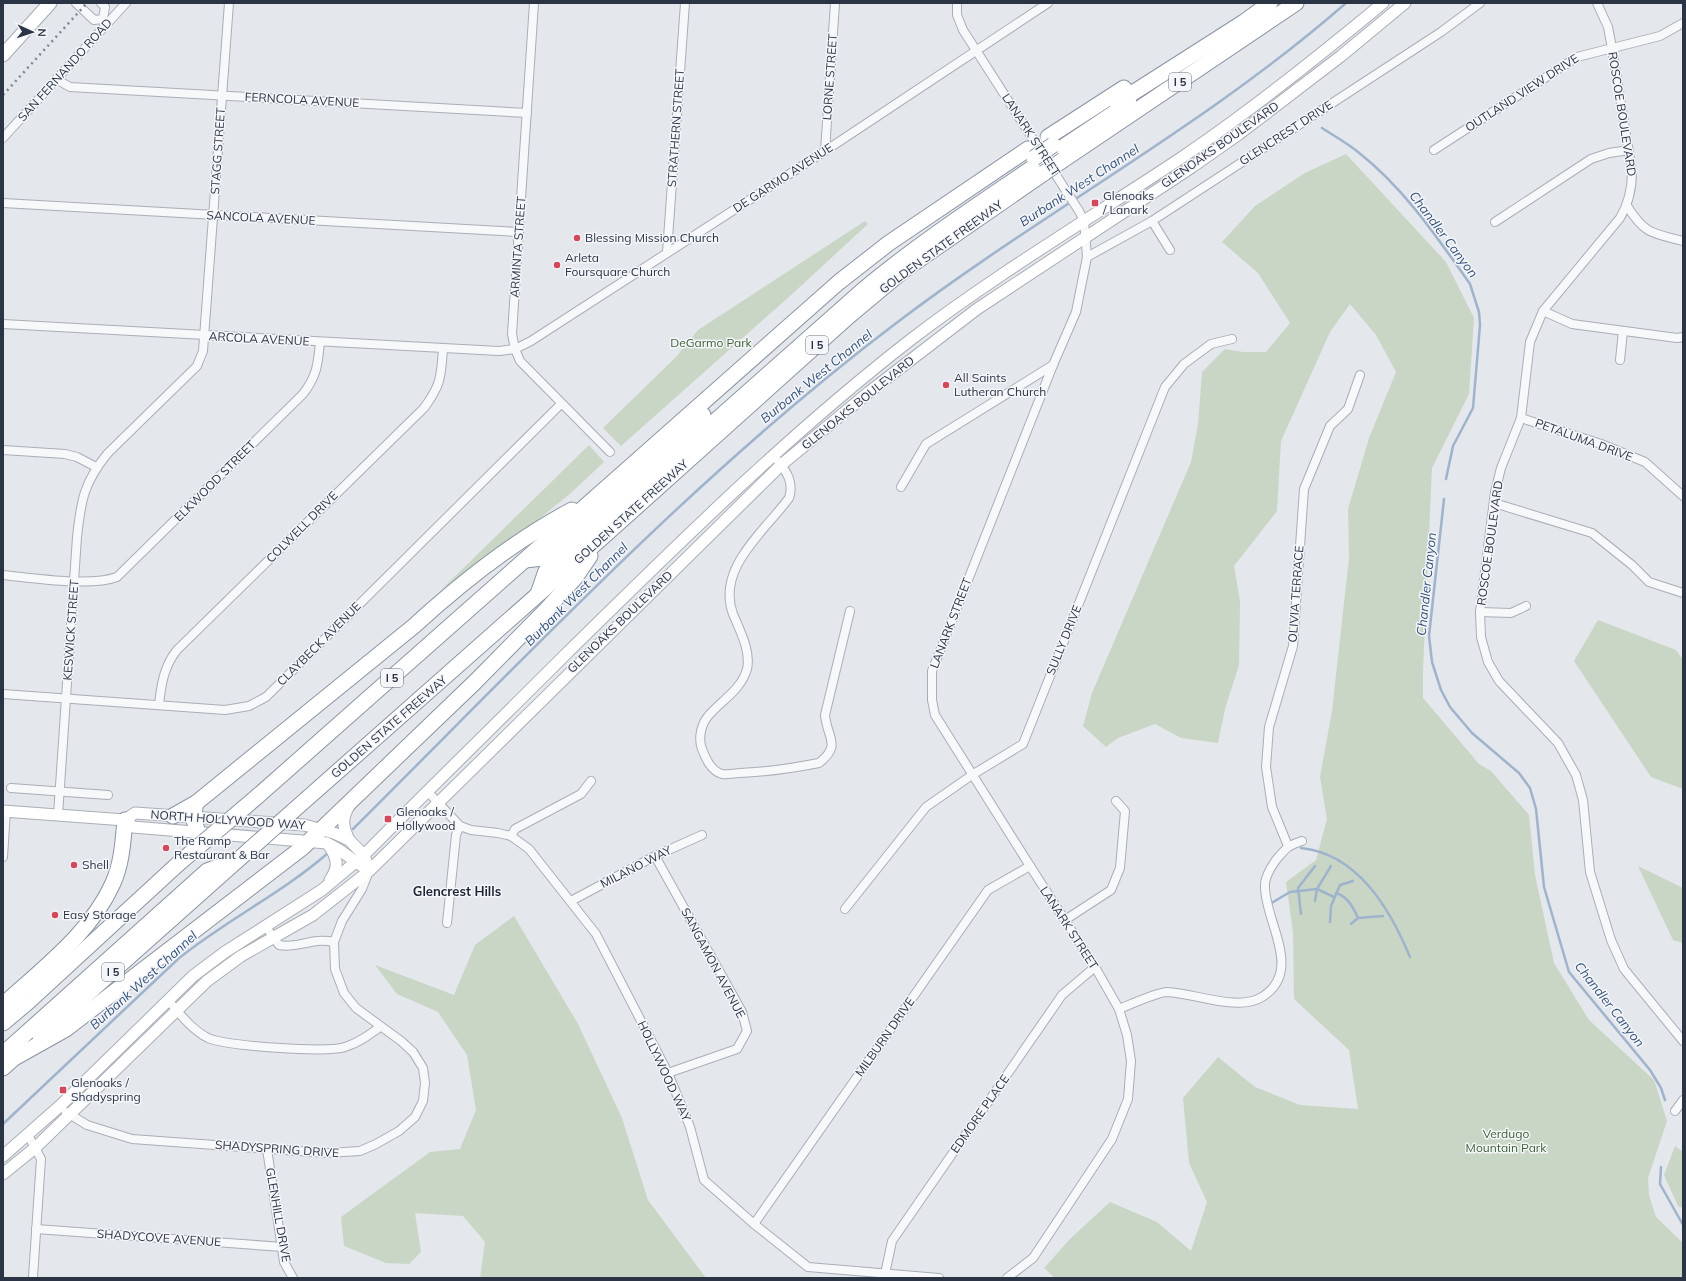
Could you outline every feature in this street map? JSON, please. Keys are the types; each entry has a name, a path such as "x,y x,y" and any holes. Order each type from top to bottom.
{"highway":[{"name":"GOLDEN STATE FREEWAY","path":"3,1068 10,1055 205,882 240,859 538,595 843,321 1036,161 1256,3"},
{"path":"1055,148 1244,22 1270,3"},
{"path":"1055,148 1281,3"},
{"name":"GOLDEN STATE FREEWAY","path":"3,1023 28,1002 178,864 259,795 592,499 840,282 889,243 1036,161 1055,148 1296,3"},
{"path":"525,560 544,558 735,386 862,277 941,218 1036,161"},
{"path":"538,595 546,571 863,290 1036,161"},
{"path":"173,816 195,810 441,602 540,527 592,499"},
{"path":"10,1055 66,1029 252,887 308,842 475,682 546,610 575,578 604,536"},
{"path":"195,810 198,833"},
{"path":"3,1005 73,939 98,911 114,883 121,860 125,820"}],"main road":[{"path":"3,55 50,3"},
{"name":"GLENOAKS BOULEVARD","path":"322,890 359,858 428,792 724,499 772,454 910,340 1231,122 1333,45 1383,3"},
{"name":"GLENOAKS BOULEVARD","path":"3,1174 35,1148 207,981 241,956 314,915 369,871 437,802 781,465 869,392 978,309 1239,134 1341,56 1405,3"},
{"path":"547,674 557,684"},
{"path":"349,840 344,827 343,816 353,799"},
{"name":"NORTH HOLLYWOOD WAY","path":"195,810 304,825 334,833 349,840 359,858 369,871"},
{"name":"NORTH HOLLYWOOD WAY","path":"5,811 125,820 133,827 328,843 359,858"},
{"name":"NORTH HOLLYWOOD WAY","path":"125,820 135,813 173,816"},
{"path":"3,1156 28,1135 168,1000 206,966 322,890 334,874 337,866 337,859 328,843"}],"street":[{"path":"76,3 94,20 106,21 105,7 101,3"},
{"name":"SAN FERNANDO ROAD","path":"3,138 106,21 126,3"},
{"name":"STAGG STREET","path":"108,453 197,366 203,351 229,3"},
{"name":"ARMINTA STREET","path":"534,3 512,334 515,349 520,361 610,452"},
{"name":"STRATHERN STREET","path":"667,252 685,3"},
{"name":"LORNE STREET","path":"825,151 836,3"},
{"name":"LANARK STREET","path":"957,3 957,15 963,30 1079,211 1084,222 1088,257 1076,312 1053,365 932,671 932,700 936,715 972,775 1095,967 1119,1009 1127,1035 1131,1061 1128,1099 1119,1125 1102,1156 1033,1258 1008,1278"},
{"name":"DE GARMO AVENUE","path":"515,349 825,151 1048,3"},
{"name":"GLENCREST DRIVE","path":"1088,257 1152,221 1441,32 1480,3"},
{"name":"ROSCOE BOULEVARD","path":"1597,3 1608,27 1612,48 1629,150 1632,187 1627,206 1620,218 1543,311 1530,342 1521,418 1501,468 1494,503 1480,612 1481,638 1488,662 1499,681 1558,743 1576,775 1583,800 1590,872 1611,940 1624,969 1683,1041"},
{"name":"OUTLAND VIEW DRIVE","path":"1434,150 1577,57 1660,36 1683,23"},
{"name":"FERNCOLA AVENUE","path":"56,79 70,87 526,113"},
{"path":"1495,222 1591,159 1609,153 1629,150"},
{"name":"SANCOLA AVENUE","path":"3,204 519,232"},
{"path":"1627,206 1636,220 1651,233 1683,241"},
{"path":"1152,221 1170,250"},
{"path":"1543,311 1572,324 1677,338 1683,337"},
{"name":"ARCOLA AVENUE","path":"3,324 443,349 499,351 515,349"},
{"path":"1620,360 1622,331"},
{"name":"SULLY DRIVE","path":"845,909 926,807 972,775 1023,744 1165,387 1184,364 1211,344 1232,339"},
{"name":"ELKWOOD STREET","path":"3,576 75,581 106,581 116,577 126,569 303,394 312,383 318,367 320,342"},
{"name":"COLWELL DRIVE","path":"159,705 165,670 170,658 177,650 424,408 436,393 440,383 443,349"},
{"path":"901,487 926,444 1053,365"},
{"name":"OLIVIA TERRACE","path":"1288,846 1272,807 1266,767 1270,727 1293,646 1304,489 1330,426 1348,409 1360,375"},
{"name":"CLAYBECK AVENUE","path":"3,694 225,710 249,706 266,696 561,404"},
{"name":"PETALUMA DRIVE","path":"1521,418 1601,444 1645,462 1683,496"},
{"path":"3,450 65,454 77,457 96,467"},
{"name":"KESWICK STREET","path":"58,815 77,537 82,500 88,481 96,467 108,453"},
{"path":"772,454 786,472 791,486 789,498 733,572 730,585 732,610 748,655 746,671 740,683 728,698 708,715 701,729 702,747 709,765 722,774 786,769 818,763 827,757 832,750 831,738 826,724 825,715 850,611"},
{"path":"1494,503 1592,533 1632,565 1649,582 1683,593"},
{"path":"1480,612 1511,613 1526,606"},
{"path":"511,836 515,829 581,794 591,781"},
{"path":"11,788 108,795"},
{"path":"428,792 460,826 456,836 447,923"},
{"path":"1065,920 1110,890 1114,883 1120,868 1125,811 1116,801"},
{"path":"3,857 5,811"},
{"name":"HOLLYWOOD WAY","path":"460,826 471,830 498,832 511,836 529,849 596,934 668,1073 690,1127 704,1180 754,1224 808,1267 939,1278"},
{"name":"MILANO WAY","path":"571,901 655,856 702,835"},
{"path":"1119,1009 1166,992 1241,1003 1254,1001 1269,992 1280,973 1282,961 1280,944 1266,898 1264,886 1272,865 1288,846 1302,841"},
{"name":"SANGAMON AVENUE","path":"655,856 742,1012 747,1032 737,1049 668,1073"},
{"name":"MILBURN DRIVE","path":"754,1224 988,890 1030,866"},
{"name":"SHADYSPRING DRIVE","path":"60,1105 68,1115 87,1125 132,1139 267,1150 327,1154 360,1151 399,1131 415,1117 423,1101 425,1083 423,1068 409,1049 356,1008 344,993 338,982 335,969 334,942 342,921 362,889 369,871"},
{"path":"266,927 279,945 287,947 310,941 321,940 334,942"},
{"name":"EDMORE PLACE","path":"885,1274 892,1240 1062,995 1095,967"},
{"path":"168,1000 176,1010 198,1031 218,1041 325,1051 345,1047 362,1039 380,1027"},
{"path":"1675,1111 1683,1100"},
{"path":"28,1135 41,1159 33,1277"},
{"name":"GLENHILL DRIVE","path":"267,1150 283,1247 284,1262 293,1278"},
{"name":"SHADYCOVE AVENUE","path":"36,1230 283,1247"}],"green space":[{"name":"Verdugo Mountain Park","path":"1346,154 1446,262 1474,318 1469,394 1432,468 1423,698 1479,764 1491,771 1529,815 1535,875 1554,963 1589,1020 1654,1080 1667,1121 1648,1178 1649,1195 1656,1217 1683,1243 1683,1278 1055,1278 1044,1268 1071,1238 1110,1202 1157,1222 1191,1251 1207,1202 1189,1163 1183,1098 1218,1057 1255,1087 1300,1105 1358,1109 1349,1050 1294,999 1293,932 1286,882 1316,860 1327,819 1320,777 1332,711 1349,558 1348,509 1369,438 1396,372 1376,335 1350,304 1330,332 1281,441 1277,511 1234,566 1240,602 1239,665 1225,709 1218,743 1181,738 1155,724 1118,738 1106,747 1083,726 1092,693 1191,462 1198,424 1202,372 1225,349 1243,352 1266,352 1290,323 1258,273 1222,242 1255,206 1305,173"},
{"name":"DeGarmo Park","path":"865,221 868,224 790,296 621,446 603,428 676,357 698,330"},
{"path":"589,445 604,462 572,492 522,533 441,590"},
{"path":"1598,620 1676,650 1683,660 1683,789 1651,777 1574,661"},
{"path":"1638,866 1683,888 1683,943 1673,940"},
{"path":"514,916 578,1024 622,1118 648,1200 706,1278 480,1278 485,1242 463,1216 415,1213 421,1252 409,1264 386,1263 344,1246 341,1217 430,1152 460,1149 476,1110 467,1055 438,1012 397,994 375,965 454,995 475,945"},
{"path":"1675,1146 1683,1152 1683,1208 1678,1206 1664,1175"}],"waterway":[{"name":"Burbank West Channel","path":"353,829 549,632 616,567 683,503 822,381 895,324 951,283 1181,129 1238,89 1293,47 1346,3"},
{"name":"Chandler Canyon","path":"1322,128 1354,149 1375,166 1390,181 1419,214 1470,284 1479,312 1480,325 1473,408 1453,446 1446,479"},
{"name":"Chandler Canyon","path":"1444,499 1429,636 1432,662 1441,690 1450,707 1472,733 1519,773 1530,788 1536,809 1544,887 1569,972 1650,1070 1661,1088 1665,1100"},
{"path":"1301,848 1321,852 1339,861 1355,872 1382,903 1393,921 1410,957"},
{"name":"Burbank West Channel","path":"3,1124 178,959 196,945 310,868 328,853"},
{"path":"1301,914 1298,888 1315,866"},
{"path":"1315,901 1317,889 1331,866"},
{"path":"1330,922 1331,906 1340,885 1353,881"},
{"path":"1270,904 1290,892 1317,889 1334,897"},
{"path":"1336,893 1347,900 1358,918"},
{"path":"1351,924 1358,918 1383,916"},
{"name":"Chandler Canyon","path":"1661,1167 1660,1184 1683,1225"}],"railway":[{"path":"3,95 87,3"}],"place":[{"name":"Glenoaks / Lanark","path":"1095,203"},
{"name":"Blessing Mission Church","path":"577,238"},
{"name":"Arleta Foursquare Church","path":"557,265"},
{"name":"All Saints Lutheran Church","path":"946,385"},
{"name":"Glenoaks / Hollywood","path":"388,819"},
{"name":"The Ramp Restaurant & Bar","path":"166,848"},
{"name":"Shell","path":"74,865"},
{"name":"Easy Storage","path":"55,915"},
{"name":"Glenoaks / Shadyspring","path":"63,1090"}],"district":[{"name":"Glencrest Hills","path":"457,891"}]}
